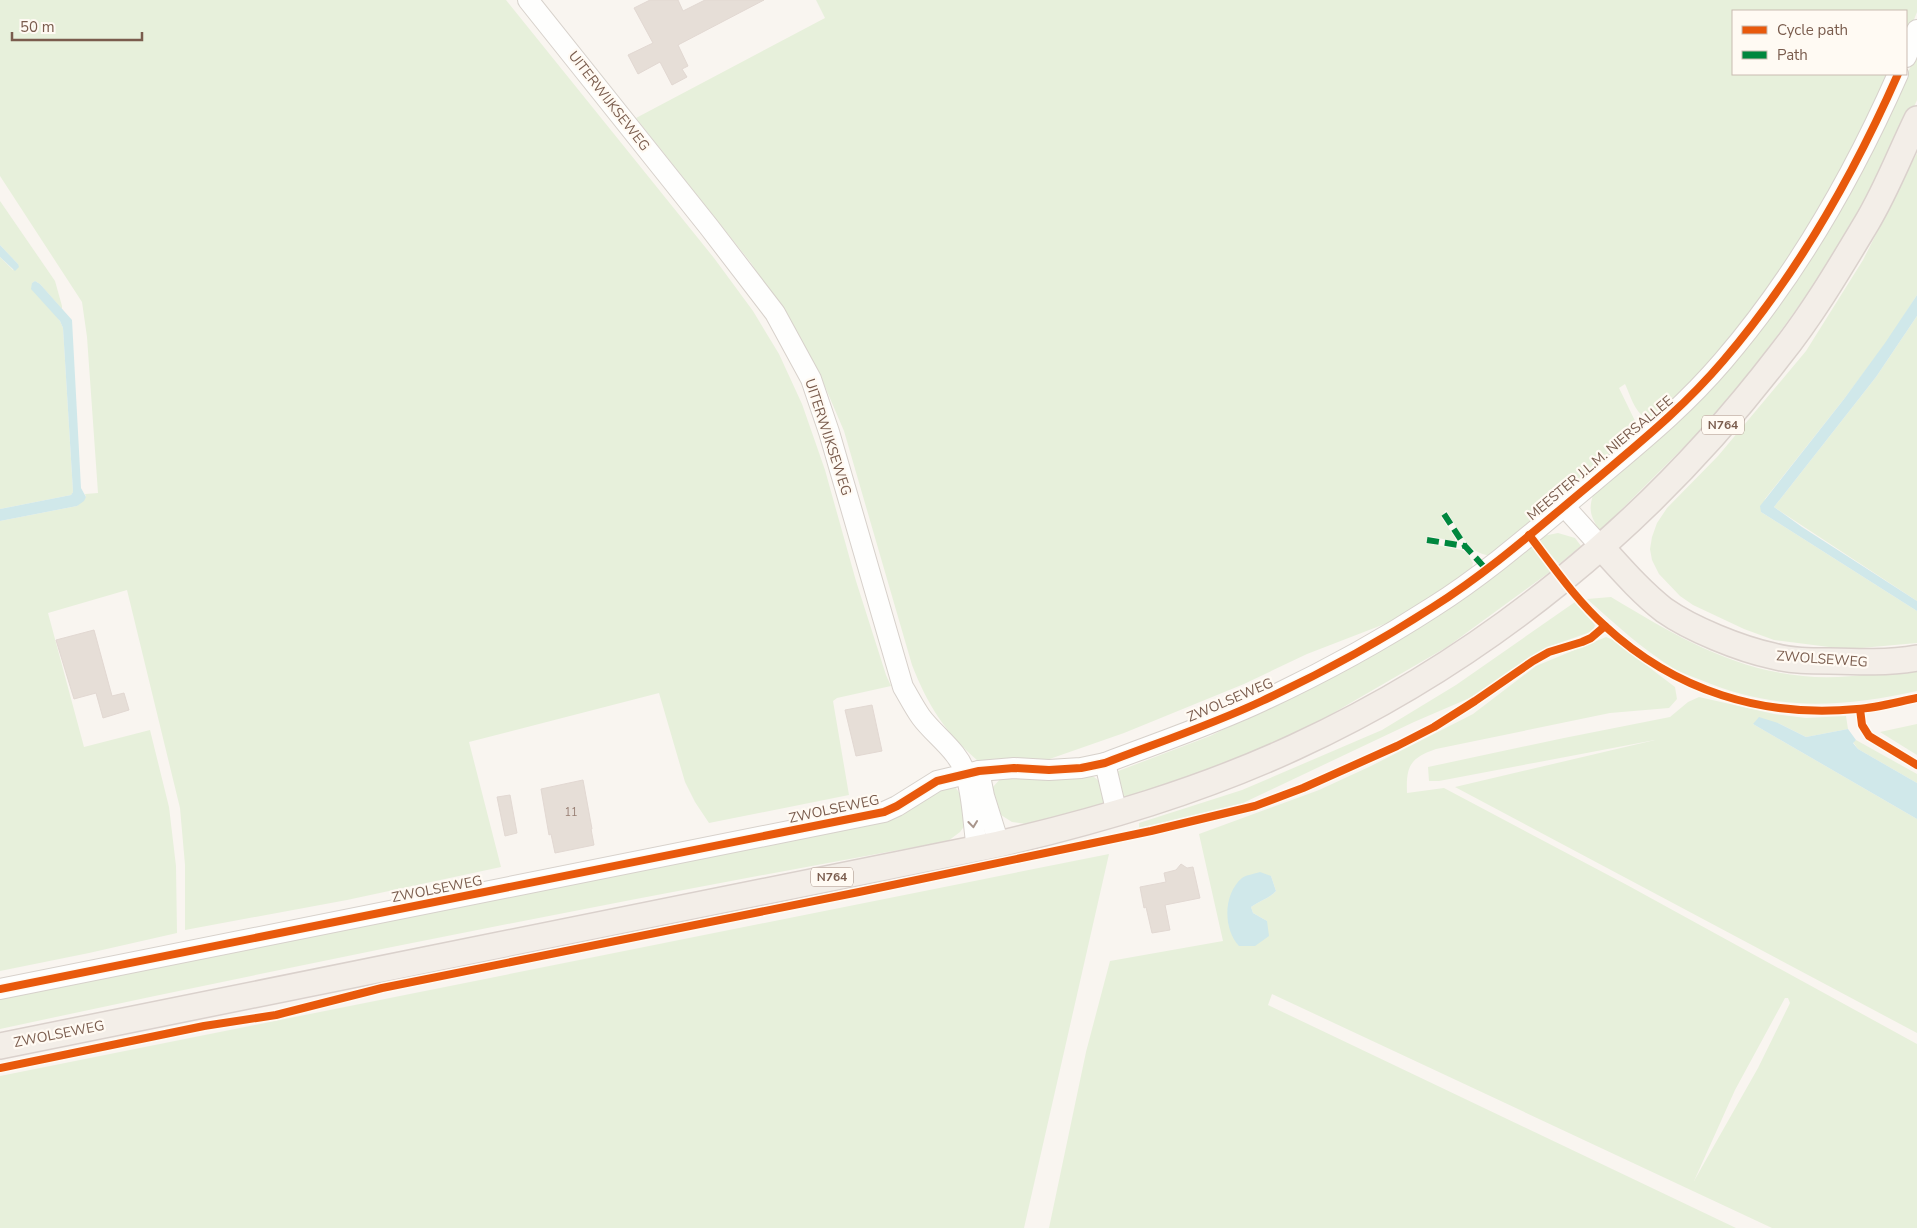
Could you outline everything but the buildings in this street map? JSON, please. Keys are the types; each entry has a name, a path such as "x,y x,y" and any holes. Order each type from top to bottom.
{"main road":[{"name":"N764","path":"1602,548 1693,458 1738,408 1780,355 1822,294 1868,220 1917,119"},
{"name":"ZWOLSEWEG","path":"0,1046 988,846 1117,814 1165,799 1241,770 1295,747 1354,718 1428,676 1508,622 1602,548 1637,586 1665,610 1707,633 1747,648 1773,656 1806,661 1865,663 1917,658"}],"street":[{"name":"UITERWIJKSEWEG","path":"528,0 775,313 811,379 829,432 903,687 921,717 973,773 988,846"},
{"path":"1907,55 1917,30"},
{"name":"MEESTER J.L.M. NIERSALLEE","path":"1529,535 1648,437 1675,412 1725,359 1780,286 1828,212 1870,134 1898,75"},
{"name":"MEESTER J.L.M. NIERSALLEE","path":"1564,506 1602,548"},
{"name":"ZWOLSEWEG","path":"0,989 884,812 937,781 973,773 1014,768 1049,770 1082,768 1105,763 1235,712 1307,679 1434,607 1529,535"},
{"path":"1105,763 1117,814"}],"green space":[{"path":"0,0 506,0 714,258 753,311 779,354 802,404 825,470 856,581 891,686 837,698 833,701 849,795 709,823 685,782 659,693 469,742 501,867 347,900 185,930 185,865 180,808 127,590 48,613 84,747 150,730 169,807 176,866 177,933 0,971 0,521 77,506 86,497 85,494 98,493 87,337 82,302 0,176"},
{"path":"816,0 1917,0 1917,12 1907,37 1907,10 1732,10 1732,75 1890,75 1818,211 1786,261 1751,312 1717,355 1655,420 1643,416 1639,412 1625,384 1619,388 1638,427 1639,433 1495,555 1486,555 1471,547 1465,541 1446,510 1441,517 1455,538 1455,541 1429,536 1425,543 1462,550 1467,553 1473,563 1471,572 1395,620 1307,654 1244,684 1124,733 1038,763 978,761 956,740 931,706 912,665 844,431 823,382 800,339 751,263 636,118 825,18"},
{"path":"1917,54 1917,100 1911,114 1872,188 1817,281 1733,394 1695,436 1600,531 1591,512 1594,492 1677,419 1874,140"},
{"path":"1917,153 1917,295 1886,343 1765,499 1761,512 1917,611 1917,643 1837,648 1774,640 1744,629 1693,605 1680,596 1659,574 1652,560 1650,549 1652,537 1657,523 1667,508 1718,456 1806,351 1863,260"},
{"path":"0,201 55,281 62,306 62,309 40,284 35,281 32,283 60,321 63,328 73,492 71,495 0,509 0,257 13,270 18,264 0,245"},
{"path":"1917,316 1917,601 1774,507 1876,377"},
{"path":"1558,533 1575,538 1581,546 1559,564 1540,543 1543,536"},
{"path":"1525,547 1535,548 1551,571 1447,647 1316,723 1218,770 1120,799 1113,773 1210,736 1309,688"},
{"path":"1611,597 1703,648 1751,666 1776,672 1817,677 1860,675 1917,668 1917,691 1861,701 1808,704 1781,702 1728,690 1673,668 1662,661 1639,644 1587,599"},
{"path":"1575,602 1595,625 1593,631 1551,646 1532,656 1472,697 1414,722 1243,803 1139,828 1139,823 1242,790 1382,730 1456,685"},
{"path":"1606,637 1613,640 1675,687 1677,699 1669,708 1610,713 1427,752 1411,764 1407,776 1407,793 1444,788 1627,885 1917,1044 1917,1228 1772,1228 1272,994 1268,1005 1736,1228 1049,1228 1086,1052 1110,961 1223,941 1199,834 1319,790 1371,766 1473,714 1536,666","holes":["1271,876 1276,891 1271,896 1251,907 1253,913 1267,921 1228,905","1785,998 1788,998 1790,1003 1758,1068 1694,1181 1735,1090"]},
{"path":"1699,697 1774,714 1806,718 1846,716 1848,729 1806,737 1778,723 1753,724 1917,819 1917,1033 1455,787 1655,740 1439,781 1429,781 1428,767 1670,717 1688,702"},
{"path":"1917,724 1917,755 1880,732"},
{"path":"1856,740 1917,774 1917,783 1858,749 1853,742"},
{"path":"1090,775 1101,783 1110,802 1026,824 1012,822 1001,815 992,802 992,788 1002,777"},
{"path":"955,787 961,795 968,821 960,832 948,841 473,931 0,1029 0,997"},
{"path":"1109,854 1024,1228 0,1228 0,1076"}],"water":[{"path":"0,245 18,264 19,267 15,271 0,257"},
{"path":"35,281 40,284 72,320 81,488 86,497 77,506 0,521 0,509 71,495 73,492 63,328 60,321 31,289 32,283"},
{"path":"1917,295 1917,316 1876,377 1774,507 1917,601 1917,611 1761,512 1760,506 1844,399"},
{"path":"1759,717 1778,723 1806,737 1848,729 1856,740 1853,743 1858,749 1917,783 1917,819 1753,724"},
{"path":"1260,872 1271,876 1276,891 1271,896 1251,907 1253,913 1267,921 1269,936 1255,946 1239,946 1230,930 1227,912 1228,902 1231,893 1242,878"}],"marked path":[{"path":"1444,514 1465,546 1486,569"},
{"path":"1427,540 1465,546"}],"cycle path":[{"path":"0,989 884,812 937,781 979,771 1014,768 1049,770 1081,768 1105,763 1184,734 1284,691 1392,633 1475,578 1534,532 1627,454 1692,395 1750,328 1799,260 1862,150 1898,75"},
{"path":"1529,535 1594,616 1632,649 1661,668 1691,683 1722,695 1754,704 1788,709 1822,711 1864,708 1917,698"},
{"path":"0,1068 204,1026 276,1015 382,988 859,892 1151,831 1255,806 1303,788 1397,746 1434,727 1533,661 1549,652 1591,638 1605,626"},
{"path":"1860,709 1862,725 1869,736 1917,765"}]}
